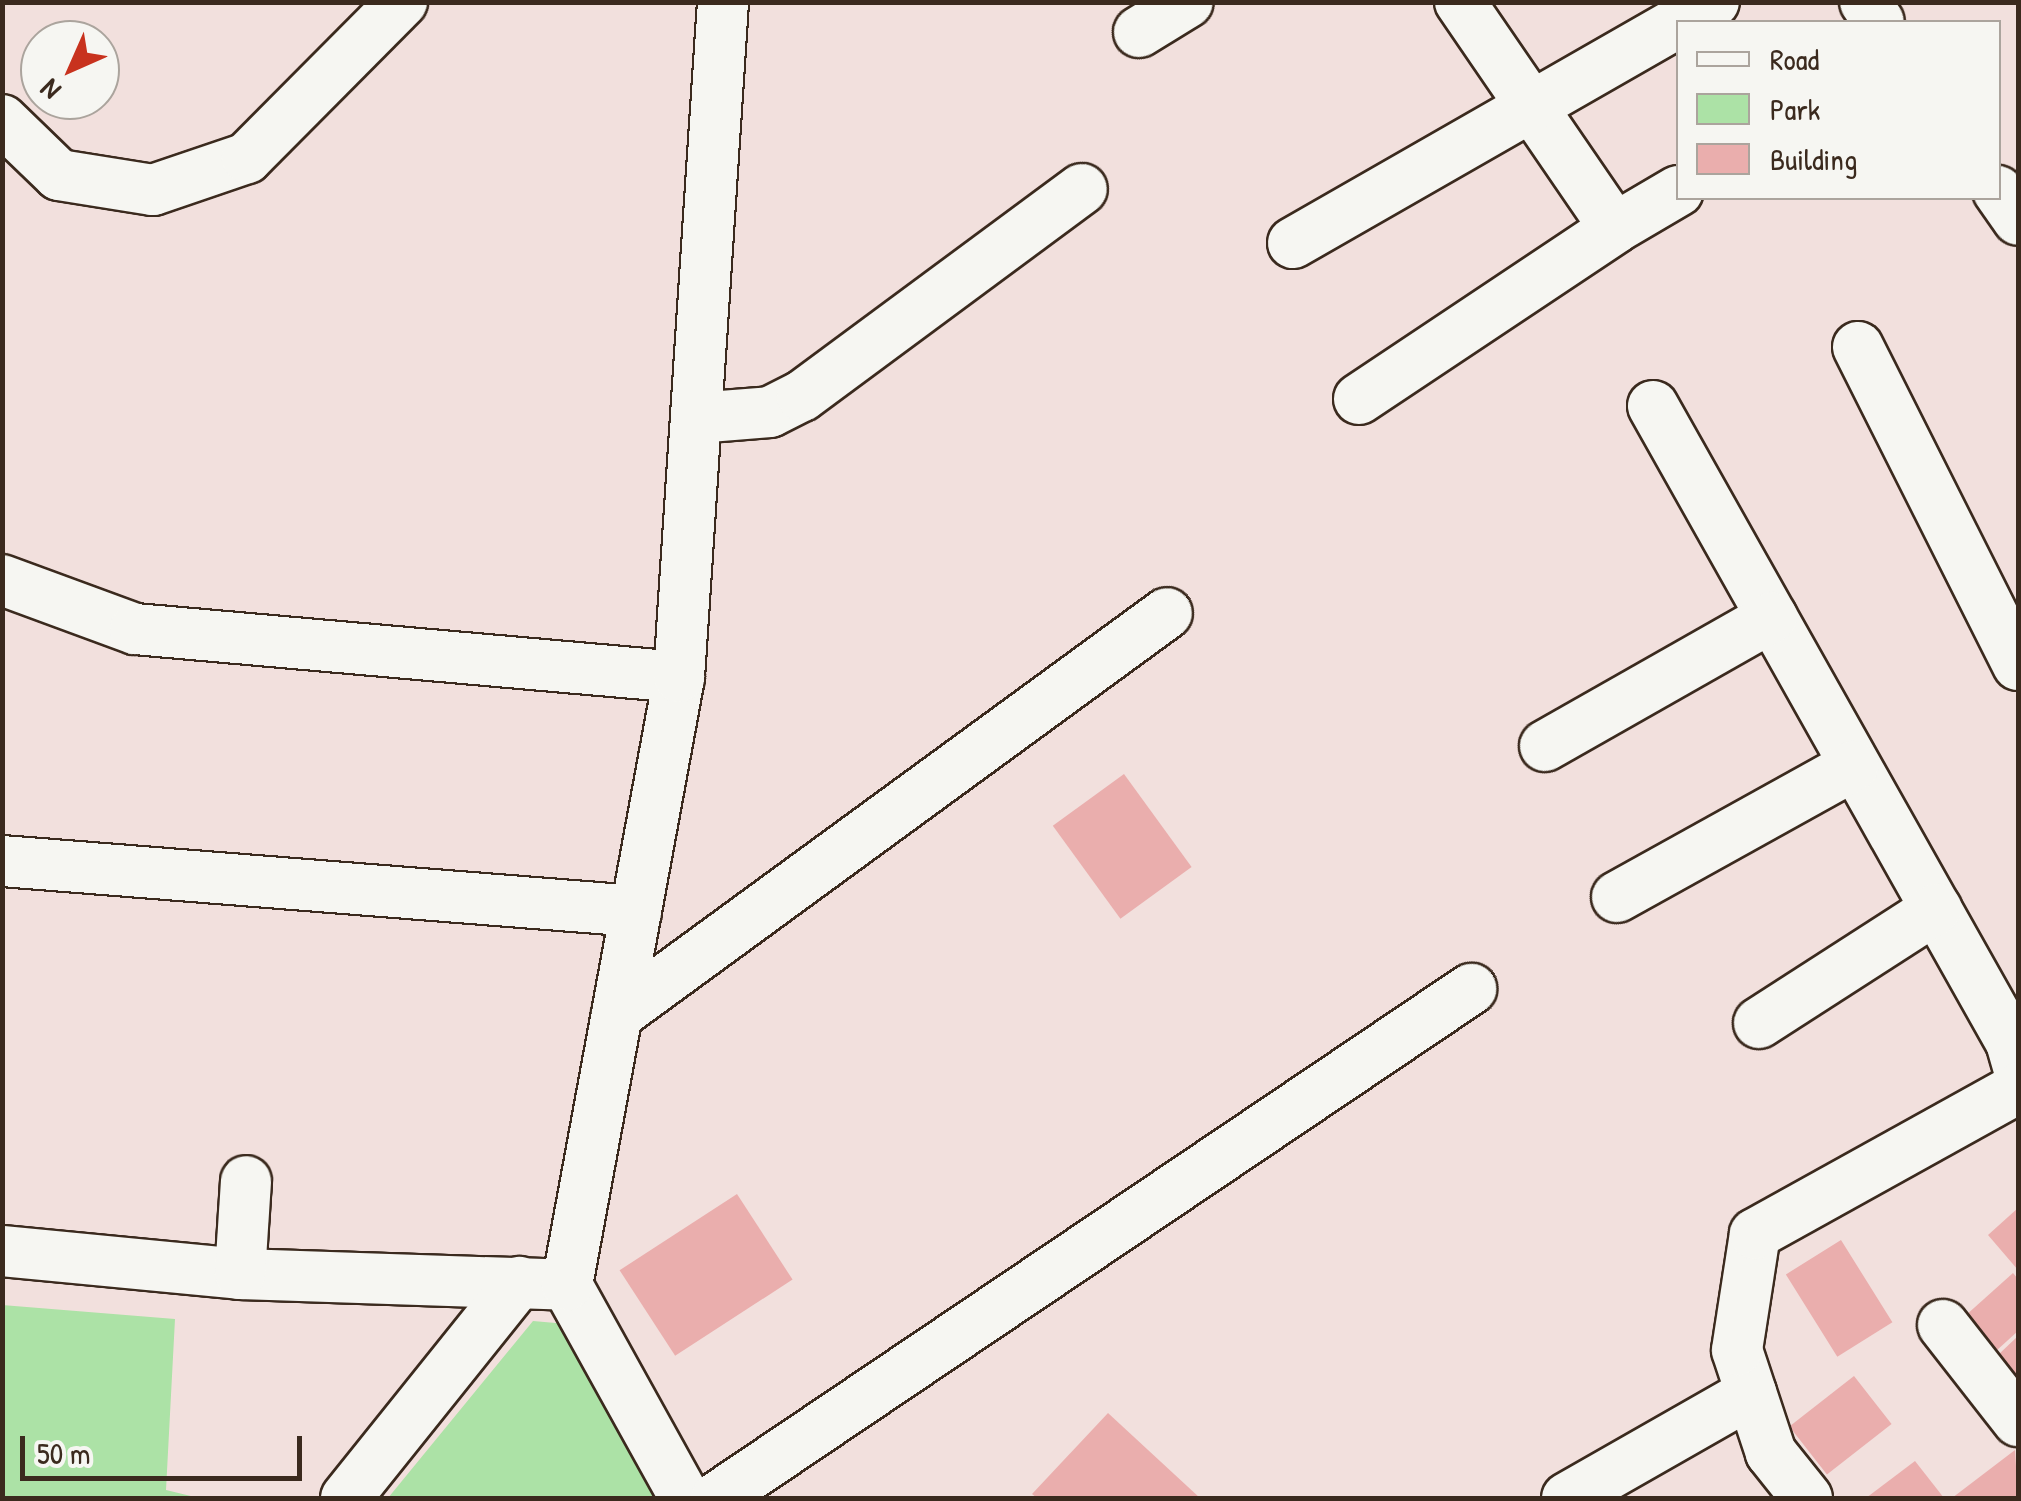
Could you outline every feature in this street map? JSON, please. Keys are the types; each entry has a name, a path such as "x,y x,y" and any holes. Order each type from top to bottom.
{"street":[{"path":"2,120 59,175 153,190 247,158 402,2"},
{"path":"346,1498 543,1284 616,1016 679,677 723,2"},
{"path":"1139,32 1188,2"},
{"path":"1460,2 1614,228"},
{"path":"1682,20 1714,2"},
{"path":"1293,243 1676,23"},
{"path":"696,418 770,412 802,396 1082,189"},
{"path":"1360,399 1614,228 1676,192"},
{"path":"2001,196 2018,220"},
{"path":"1858,348 2018,665"},
{"path":"1653,406 2012,1042 2018,1067"},
{"path":"2,580 135,629 679,677"},
{"path":"616,1016 1167,614"},
{"path":"1545,746 1772,617"},
{"path":"1617,897 1853,766"},
{"path":"2,861 636,911"},
{"path":"1760,1023 1936,909"},
{"path":"716,1498 1471,988"},
{"path":"1807,1498 1771,1453 1737,1350 1755,1234 2018,1088"},
{"path":"240,1274 246,1181"},
{"path":"2,1250 240,1274 543,1284"},
{"path":"543,1284 686,1498"},
{"path":"1943,1325 2018,1421"},
{"path":"1567,1498 1751,1393"}],"green space":[{"path":"2,1305 175,1319 166,1490 199,1498 3,1498"},
{"path":"533,1321 567,1324 594,1390 655,1498 388,1498"}],"building":[{"path":"1124,774 1192,867 1120,919 1053,826"},
{"path":"737,1194 793,1280 675,1356 620,1270"},
{"path":"2018,1208 2018,1270 1988,1235"},
{"path":"1841,1240 1892,1322 1837,1357 1786,1274"},
{"path":"2013,1273 2018,1279 2018,1331 1996,1351 1965,1316"},
{"path":"2018,1336 2018,1377 1998,1355"},
{"path":"1854,1376 1892,1424 1827,1475 1789,1426"},
{"path":"1108,1413 1200,1498 1037,1498 1032,1494"},
{"path":"2015,1450 2018,1498 1952,1498"},
{"path":"1915,1461 1944,1498 1866,1498"}]}
